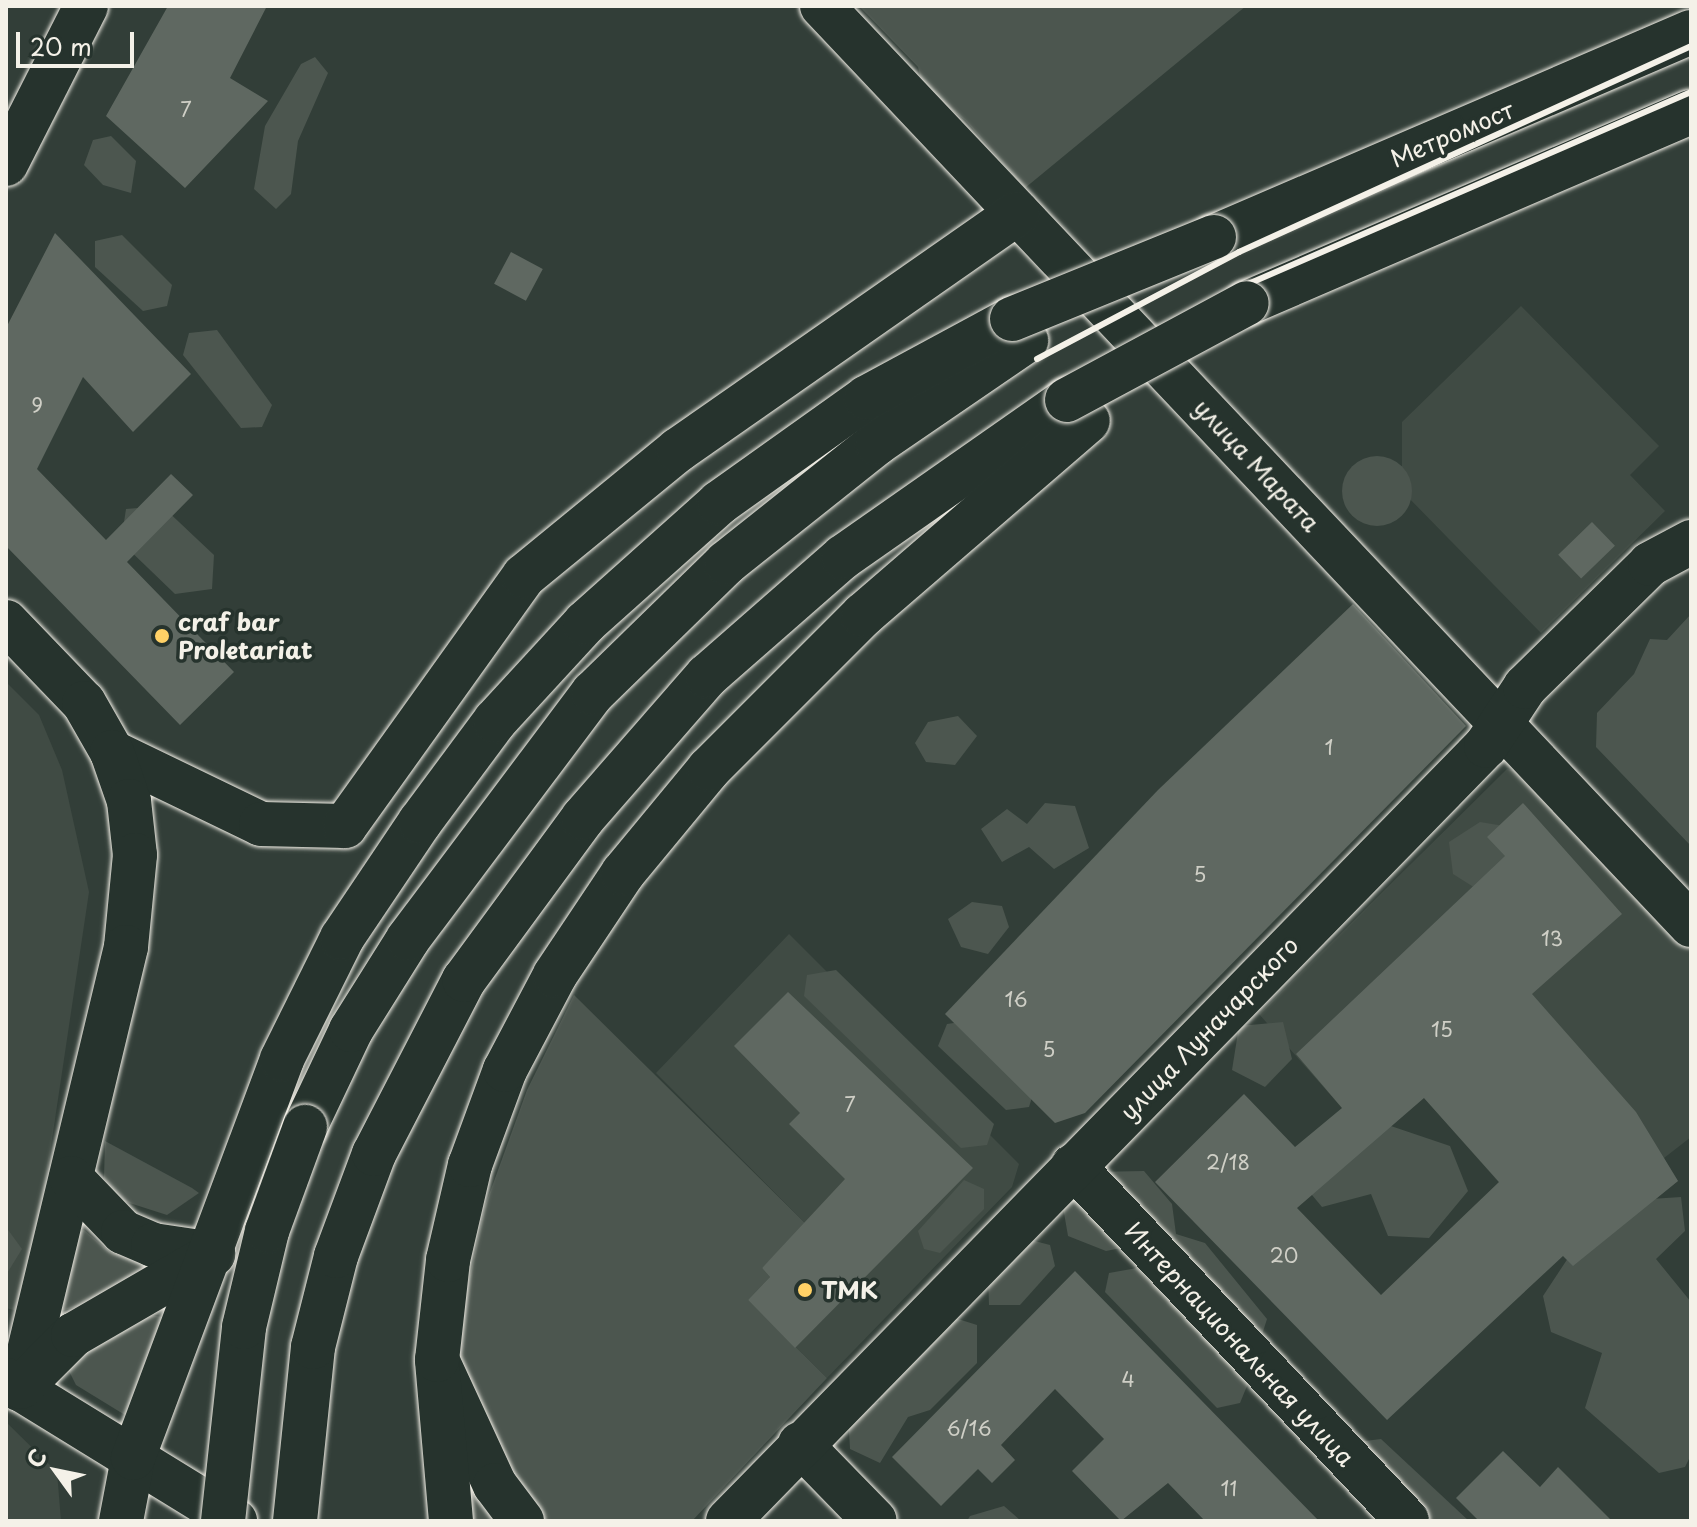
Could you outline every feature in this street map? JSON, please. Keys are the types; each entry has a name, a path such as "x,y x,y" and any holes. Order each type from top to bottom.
{"main road":[{"path":"6,164 86,6"},
{"name":"улица Марата","path":"822,6 1691,925"},
{"name":"Метромост","path":"1019,330 1214,237 1691,32"},
{"path":"295,1521 313,1347 374,1154 464,980 643,744 832,566 1247,303 1691,112"},
{"path":"112,752 261,824 345,826 524,576 678,450 1018,213"},
{"path":"223,1521 244,1327 267,1231 305,1127 351,1030 408,939 593,693 726,563 1019,330"},
{"path":"121,1521 133,1458 213,1254 282,1059 342,938 495,721 585,623 719,503 866,398 1019,330"},
{"path":"451,1521 437,1360 464,1192 505,1070 555,975 623,873 709,769 863,615 1078,410"},
{"name":"улица Луначарского","path":"728,1521 1504,727 1525,687 1650,564 1691,542"},
{"path":"6,622 84,703 112,752 129,801 134,870 126,947 71,1178 13,1385"},
{"name":"Интернациональная улица","path":"1073,1166 1407,1521"},
{"path":"71,1178 123,1232 153,1245 213,1254"},
{"path":"13,1385 73,1335 213,1254"},
{"path":"437,1360 495,1485 522,1521"},
{"path":"13,1385 235,1521"},
{"path":"800,1444 875,1521"}],"shaded area":[{"path":"859,6 1246,6 1025,188 965,120 923,88 918,67"},
{"path":"315,57 328,73 298,141 291,194 276,209 254,189 265,126 301,64"},
{"path":"111,136 136,161 131,193 103,185 84,165 93,140"},
{"path":"122,235 172,285 167,306 143,311 95,267 95,241"},
{"path":"1521,306 1659,446 1630,475 1665,511 1541,633 1402,491 1402,422"},
{"path":"217,330 272,405 262,427 241,428 183,355 189,333"},
{"path":"1377,456 1396,462 1406,472 1412,491 1406,510 1396,520 1377,526 1358,520 1348,510 1342,491 1348,472 1358,462"},
{"path":"162,506 214,555 212,589 175,594 121,542 126,509"},
{"path":"1691,614 1691,846 1596,747 1597,713 1634,674 1650,639 1667,640"},
{"path":"6,682 39,715 62,770 89,892 26,1313 6,1308"},
{"path":"958,716 977,736 955,765 926,762 915,743 928,722"},
{"path":"1507,769 1529,773 1691,947 1691,1137 1664,1158 1678,1181 1573,1266 1393,1063 1342,1108 1259,1014"},
{"path":"1045,803 1075,806 1089,848 1054,869 1029,847 1002,862 981,829 1007,809 1027,824"},
{"path":"1480,822 1504,826 1517,860 1483,893 1453,874 1449,842"},
{"path":"972,902 1002,906 1009,927 988,954 961,947 948,919"},
{"path":"789,934 1019,1164 1012,1187 827,1378 748,1300 762,1269 806,1224 656,1073"},
{"path":"836,970 994,1124 987,1145 961,1148 804,996 807,975"},
{"path":"574,995 807,1225 762,1268 770,1277 748,1300 827,1378 692,1521 546,1521 533,1512 504,1465 455,1345 485,1206 527,1090"},
{"path":"974,1020 1037,1081 1029,1107 1006,1110 938,1046 947,1024"},
{"path":"1283,1022 1292,1059 1265,1087 1232,1070 1239,1026"},
{"path":"1382,1123 1450,1146 1468,1191 1429,1238 1388,1236 1371,1194 1322,1207 1292,1171"},
{"path":"105,1141 199,1193 167,1215 117,1199 104,1178"},
{"path":"1144,1171 1172,1204 1176,1234 1205,1243 1267,1319 1259,1344 1161,1240 1106,1251 1068,1236 1063,1207 1092,1172"},
{"path":"964,1180 984,1189 984,1209 940,1253 924,1249 918,1231"},
{"path":"1681,1197 1685,1231 1656,1259 1691,1302 1691,1455 1685,1467 1659,1473 1585,1408 1602,1353 1551,1332 1543,1296 1605,1202"},
{"path":"6,1227 22,1249 6,1275"},
{"path":"84,1230 111,1253 160,1265 107,1298 57,1312 73,1232"},
{"path":"1023,1238 1050,1245 1055,1266 1020,1305 989,1305 988,1274"},
{"path":"1137,1268 1249,1381 1240,1403 1217,1408 1105,1292 1109,1273"},
{"path":"939,1313 977,1325 977,1363 930,1410 908,1417 880,1463 850,1449 848,1413 880,1402 885,1374"},
{"path":"149,1315 163,1317 141,1407 125,1415 76,1385 67,1367 74,1351"},
{"path":"6,1422 57,1472 61,1521 6,1521"},
{"path":"1381,1439 1469,1521 1414,1521 1357,1442"},
{"path":"457,1451 498,1521 467,1521"},
{"path":"1004,1506 1021,1521 967,1521 970,1516"}],"building":[{"path":"168,6 267,6 230,78 268,101 185,188 106,116"},
{"path":"55,233 191,374 133,432 83,377 37,469 106,540 171,474 193,495 127,562 234,672 180,725 6,546 6,328"},
{"path":"511,252 543,269 526,301 494,284"},
{"path":"1592,522 1615,546 1581,578 1558,555"},
{"path":"1353,604 1466,726 1085,1113 1055,1123 945,1014 1158,790"},
{"path":"1523,803 1622,914 1532,994 1636,1112 1678,1181 1573,1266 1563,1256 1387,1420 1155,1182 1244,1094 1295,1147 1342,1108 1296,1054 1505,856 1487,837","holes":["1424,1098 1499,1182 1381,1295 1297,1208"]},
{"path":"788,992 973,1168 795,1348 748,1300 770,1277 762,1268 845,1179 789,1124 800,1113 734,1046"},
{"path":"1075,1271 1319,1521 1205,1521 1168,1483 1121,1521 1072,1471 1104,1439 1055,1389 1001,1445 1015,1460 992,1483 978,1469 941,1506 892,1457"},
{"path":"1503,1451 1540,1487 1558,1467 1612,1521 1479,1521 1456,1498"}],"railway":[{"path":"1037,359 1239,252 1691,46"},
{"path":"1067,390 1225,294 1691,92"}],"place":[{"name":"craf bar Proletariat","path":"162,636"},
{"name":"ТМК","path":"805,1290"}]}
